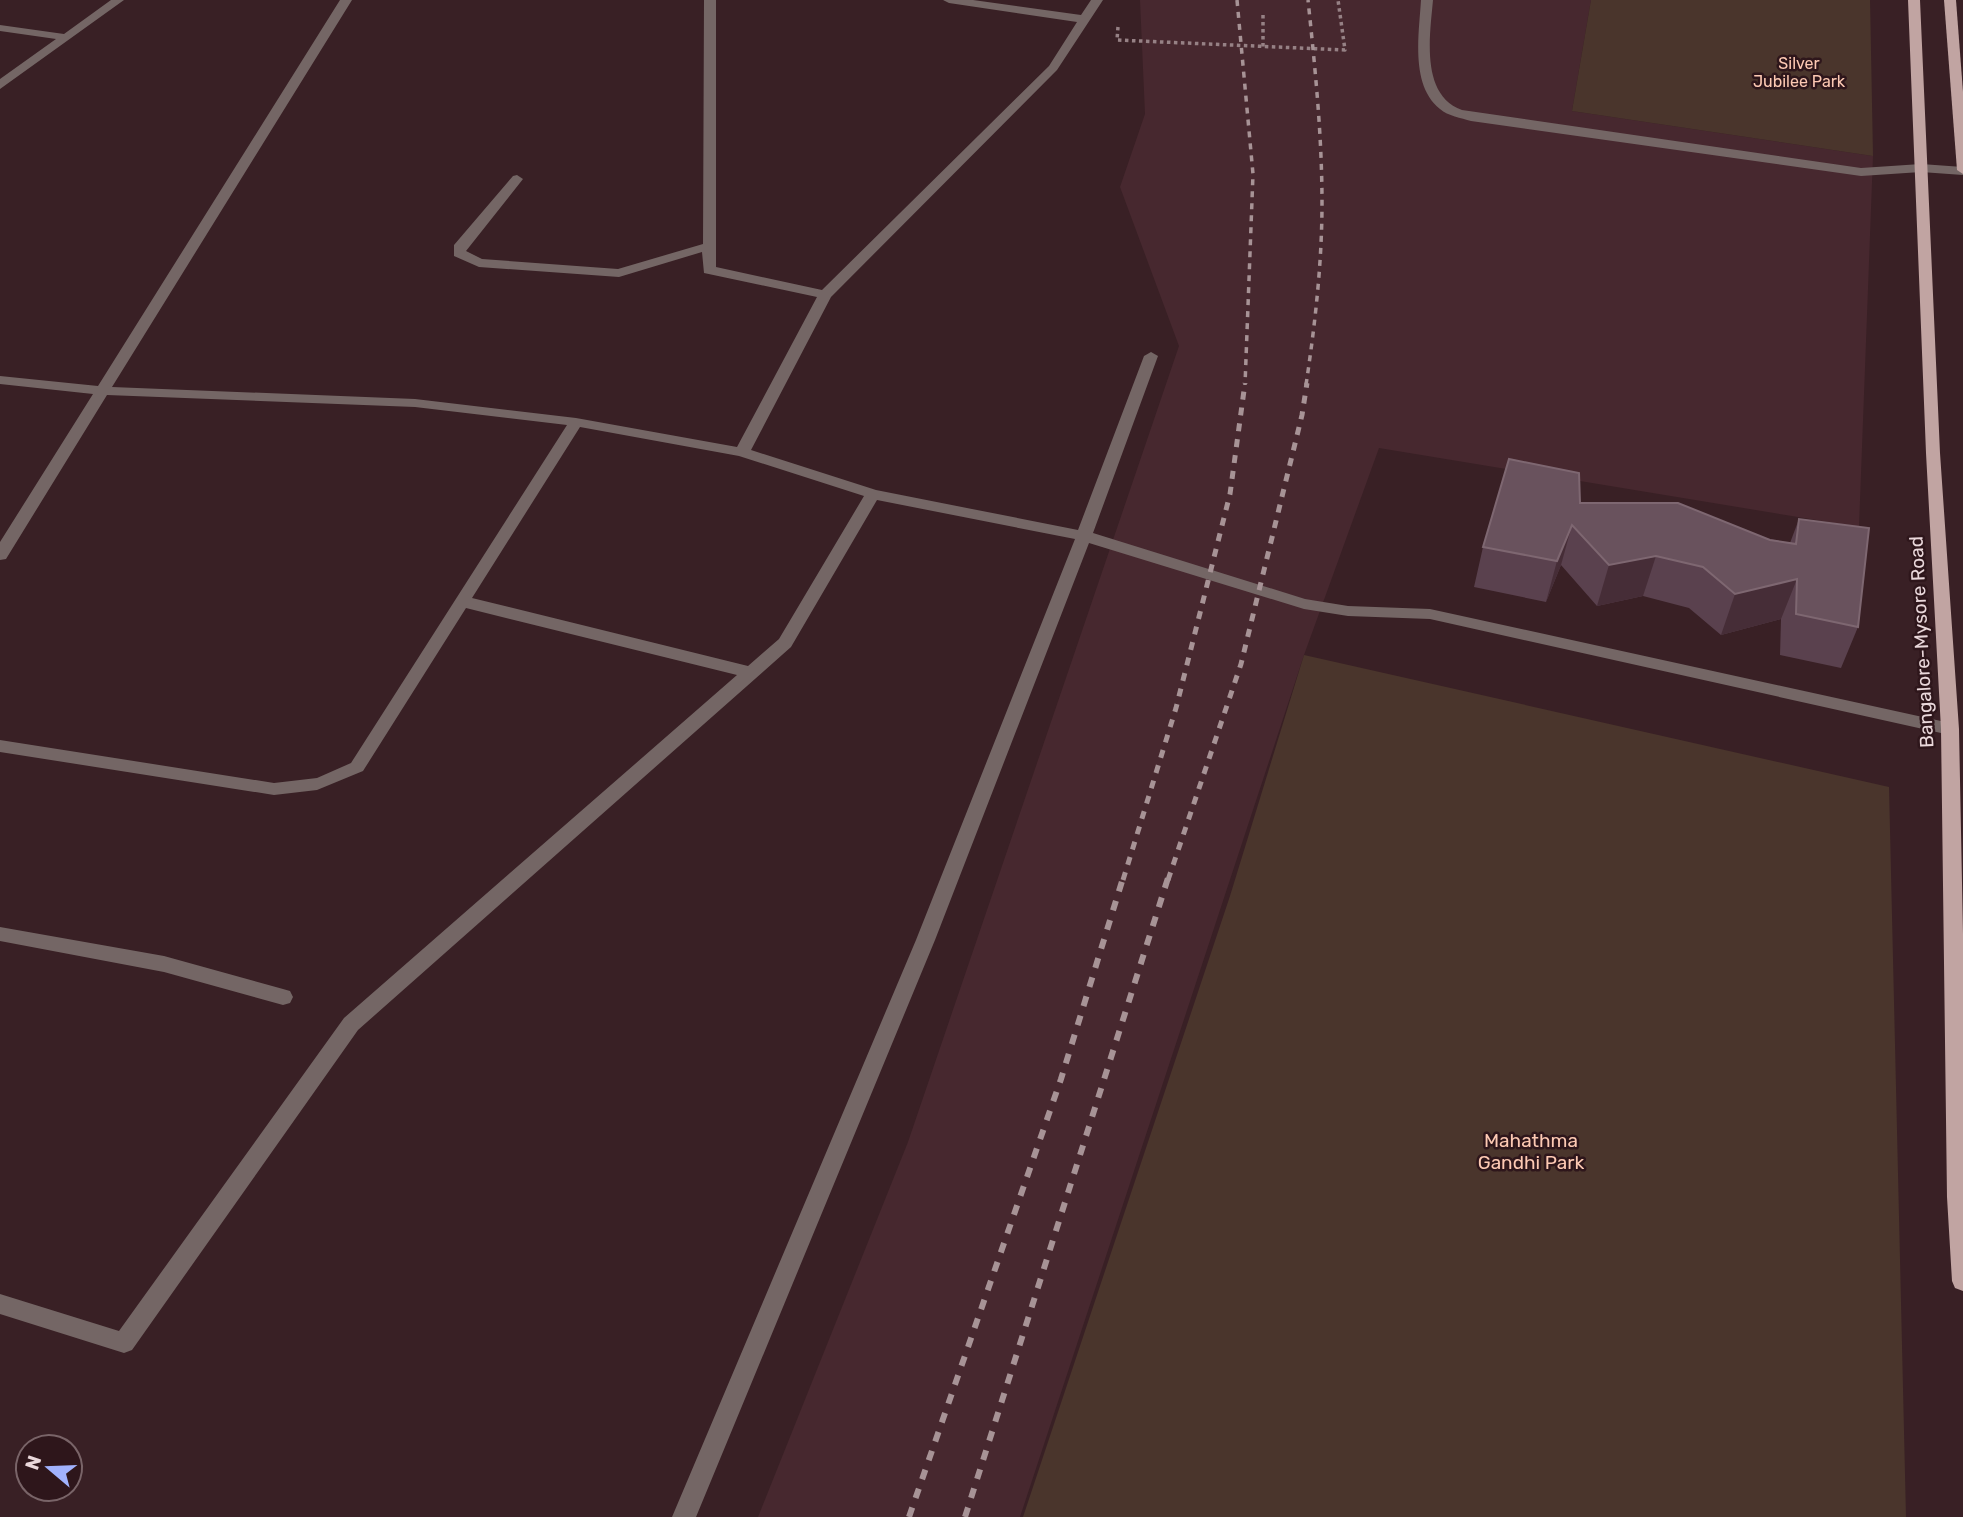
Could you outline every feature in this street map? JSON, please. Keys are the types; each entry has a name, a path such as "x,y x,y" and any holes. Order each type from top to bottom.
{"main road":[{"name":"Bangalore-Mysore Road","path":"1914,0 1933,453 1957,731 1958,1197 1963,1281"},
{"path":"1950,0 1963,170"}],"street":[{"path":"0,85 118,0"},
{"path":"0,555 346,0"},
{"path":"710,0 709,270 825,295"},
{"path":"949,0 1083,19"},
{"path":"742,452 825,295 1053,68 1097,0"},
{"path":"1427,0 1424,55 1432,92 1445,107 1471,117 1861,172 1921,168 1963,170"},
{"path":"0,28 64,37"},
{"path":"517,179 460,247 459,253 479,263 619,273 709,246"},
{"path":"684,1517 828,1182 1085,536 1151,356"},
{"path":"0,380 103,391 415,402 576,422 742,452 873,494 1085,536 1304,604 1348,611 1430,614 1957,731"},
{"path":"0,746 274,789 306,788 330,782 357,767 576,422"},
{"path":"0,1304 124,1343 351,1024 785,643 873,494"},
{"path":"462,601 751,673"},
{"path":"0,934 164,964 283,997"}],"path":[{"path":"1116,40 1345,50 1338,0"},
{"path":"1263,15 1263,47"}],"shaded area":[{"path":"1140,0 1591,0 1572,111 1873,156 1859,527 1379,448 1304,655 1020,1517 758,1517 908,1142 1179,346 1120,187 1145,114"}],"green space":[{"name":"Silver Jubilee Park","path":"1591,0 1870,0 1873,156 1572,111"},
{"name":"Mahathma Gandhi Park","path":"1304,655 1889,787 1906,1517 1023,1517 1230,896"}],"building":[{"path":"1509,459 1579,473 1580,503 1678,503 1770,540 1796,544 1799,519 1869,528 1858,627 1796,614 1797,579 1735,594 1703,567 1656,556 1609,565 1572,525 1557,561 1483,547"}],"railway":[{"path":"1237,0 1253,174 1245,385"},
{"path":"1306,385 1317,294 1322,203 1316,76 1308,0"},
{"path":"1123,880 1176,708 1230,494 1245,383"},
{"path":"1168,880 1241,664 1302,415 1307,383"},
{"path":"909,1517 1061,1079 1123,878"},
{"path":"965,1517 1168,878"}]}
